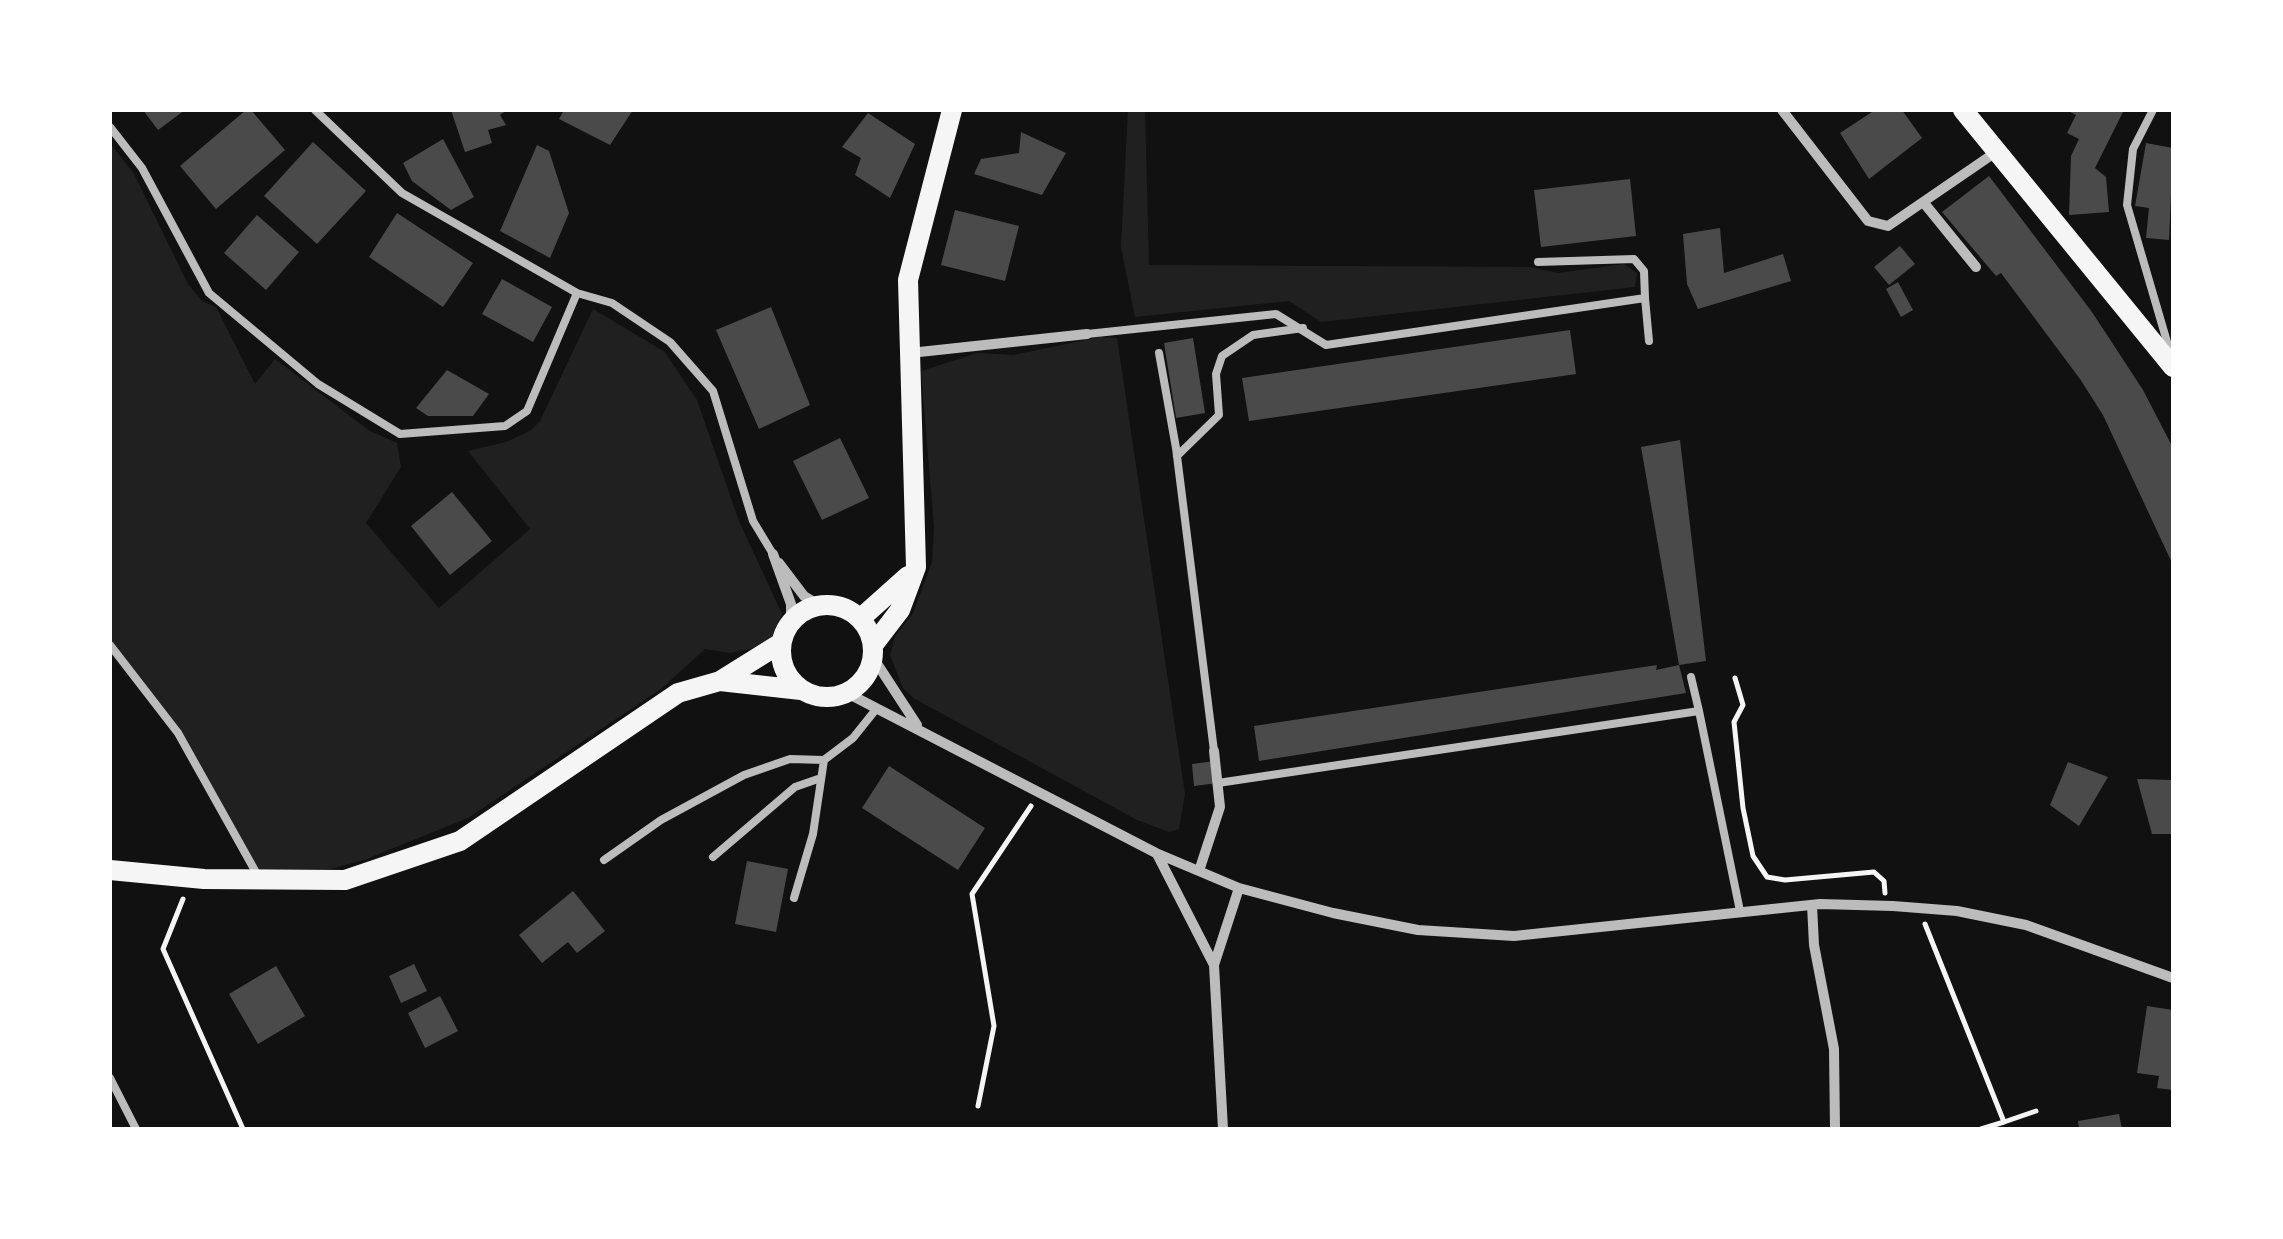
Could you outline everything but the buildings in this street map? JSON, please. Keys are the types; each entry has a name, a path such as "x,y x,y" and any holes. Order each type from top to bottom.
{"main road":[{"path":"720,681 801,690 816,697 847,694 869,673 874,651 900,610 916,567 908,280 952,110"},
{"path":"1963,110 2173,367"},
{"path":"860,618 888,598 916,567"},
{"path":"110,870 192,877 345,880 460,840 678,693 720,681 781,644 792,622 819,605 848,610 860,618 874,651"},
{"path":"781,644 784,669 801,690"}],"street":[{"path":"1782,110 1868,221 1888,226 1996,152"},
{"path":"1924,203 1976,267"},
{"path":"909,353 1087,334"},
{"path":"773,554 804,596 819,605"},
{"path":"773,554 791,604 792,622"},
{"path":"874,651 921,730"},
{"path":"847,694 1038,795 1199,872 1239,888 1418,930 1514,936 1812,905 1918,908 2026,924 2173,978"},
{"path":"1199,872 1220,806 1214,751"},
{"path":"1156,853 1214,966"},
{"path":"1223,1129 1214,966 1239,888"},
{"path":"1812,905 1814,945 1834,1049 1836,1129"}],"lane":[{"path":"316,110 402,193 577,293 612,303 670,342 712,391 753,521 773,554"},
{"path":"2153,110 2133,149 2127,205 2161,313 2173,367"},
{"path":"110,127 142,168 209,293 318,384 400,434 505,426 526,412 577,293"},
{"path":"1538,262 1634,259 1644,271 1649,341"},
{"path":"1087,334 1276,314 1326,346 1646,298"},
{"path":"1177,456 1218,414 1216,374 1222,356 1253,336 1303,328"},
{"path":"1159,353 1177,456 1214,751"},
{"path":"110,645 178,733 260,879"},
{"path":"1691,678 1740,911"},
{"path":"794,898 813,834 818,779 824,760 854,738 877,708"},
{"path":"1218,783 1699,712"},
{"path":"604,860 661,820 744,774 790,758 824,760"},
{"path":"713,857 794,786 818,779"},
{"path":"110,1078 136,1129"}],"path":[{"path":"1735,678 1744,705 1734,722 1743,808 1753,856 1767,877 1785,880 1874,872 1884,882 1886,906"},
{"path":"978,1106 994,1026 972,894 1038,795"},
{"path":"192,877 163,949 243,1129"},
{"path":"1918,908 2004,1122"},
{"path":"1980,1129 2036,1111"}],"shaded area":[{"path":"1128,110 1145,110 1149,265 1529,267 1558,273 1624,264 1637,273 1635,287 1321,322 1289,301 1135,317 1121,247"},
{"path":"110,143 134,174 188,284 202,301 216,307 255,384 275,359 370,431 397,443 401,467 366,523 439,608 530,529 468,451 506,442 530,431 540,421 593,309 665,352 697,400 739,521 782,614 779,632 767,646 730,653 705,649 661,689 468,818 364,860 330,869 255,870 178,733 110,645"},
{"path":"1100,337 1117,338 1185,794 1179,829 1169,832 1137,820 915,699 903,688 890,655 895,636 913,613 932,562 934,527 921,371 977,353 1013,355"}]}
